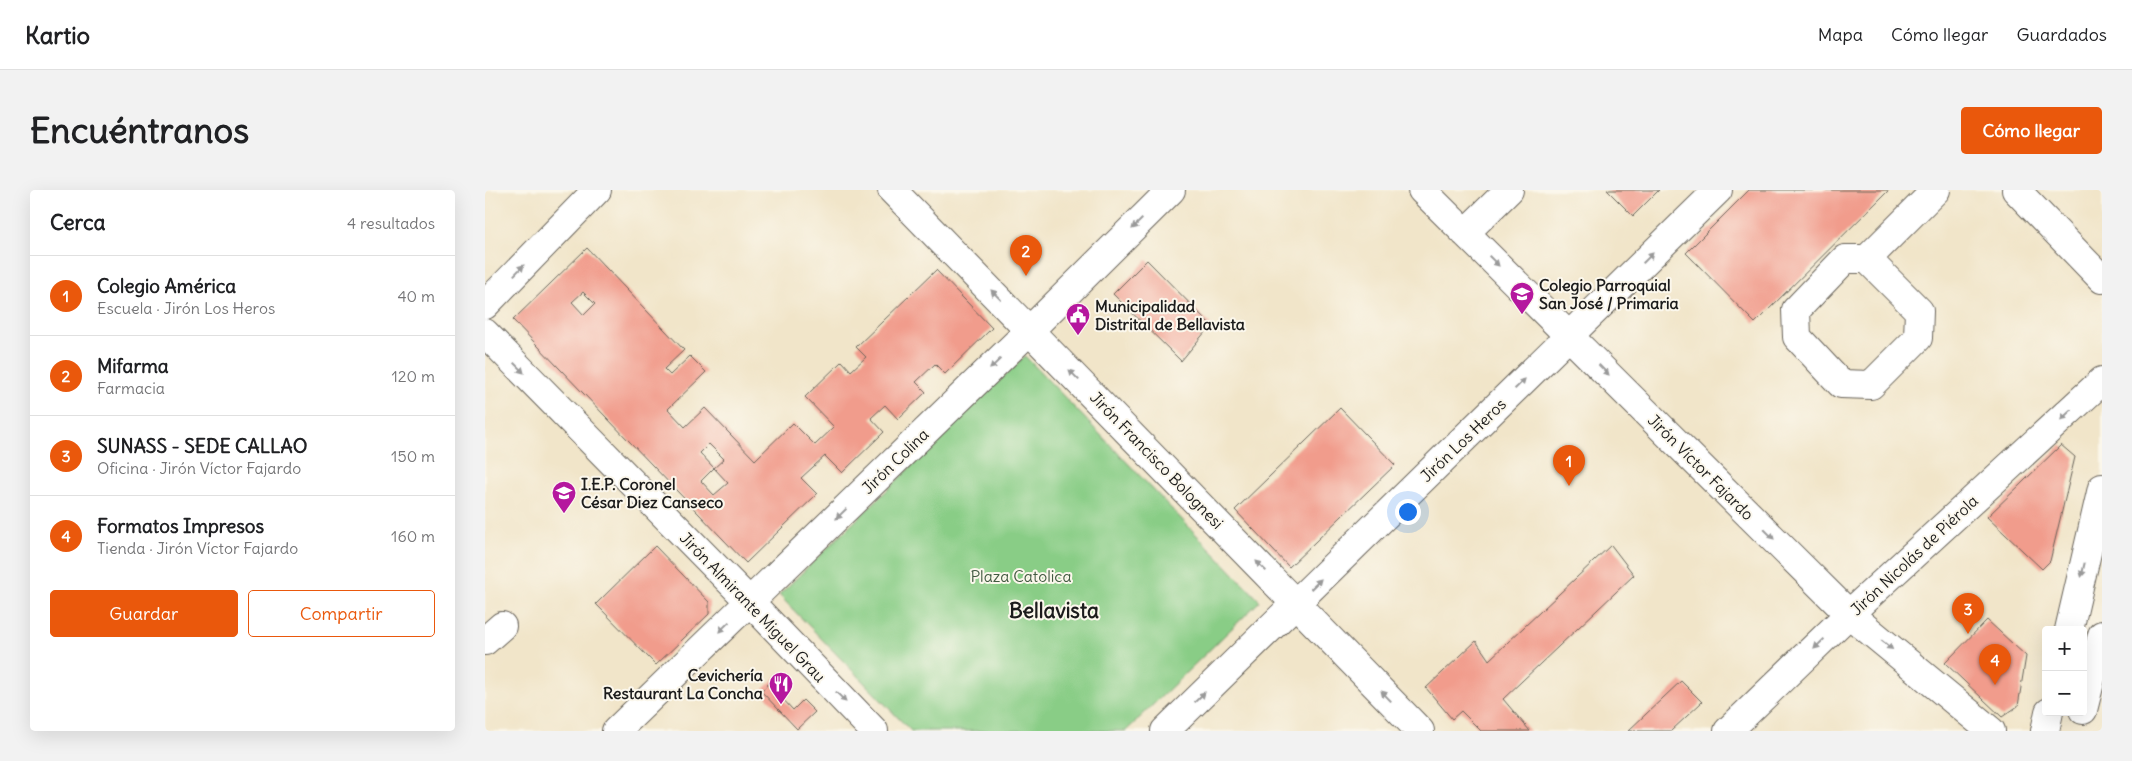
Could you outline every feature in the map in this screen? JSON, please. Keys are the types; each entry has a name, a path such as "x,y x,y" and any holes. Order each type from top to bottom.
{"street":[{"path":"485,305 597,190"},
{"name":"Jirón Francisco Bolognesi","path":"892,190 1420,731"},
{"name":"Jirón Colina","path":"616,731 1030,330 1171,190"},
{"name":"Jirón Víctor Fajardo","path":"1422,190 1849,614 1991,731"},
{"path":"1465,233 1509,190"},
{"name":"Jirón Los Heros","path":"1165,731 1717,190"},
{"path":"1867,259 1919,311 1918,338 1871,385 1841,384 1797,337 1796,310 1845,259 1867,259 1937,190"},
{"path":"2016,190 2102,279"},
{"name":"Jirón Almirante Miguel Grau","path":"485,333 874,731"},
{"name":"Jirón Nicolás de Piérola","path":"1728,731 1849,614 2102,381"},
{"path":"2070,626 2102,488"},
{"path":"2087,695 2102,635"},
{"path":"2045,731 2048,716"},
{"path":"2078,731 2082,716"}],"green space":[{"name":"Plaza Catolica","path":"1025,356 1260,601 1126,731 911,731 779,595"}],"building":[{"path":"1607,190 1659,190 1633,216"},
{"path":"1749,190 1889,190 1755,323 1686,253"},
{"path":"587,248 684,350 664,369 670,375 690,356 706,372 668,409 685,427 705,408 755,460 793,423 815,445 834,427 805,397 842,361 851,371 866,357 856,347 936,270 992,328 945,374 935,364 916,382 926,392 898,419 885,405 871,418 884,432 842,473 825,456 801,478 817,494 746,563 513,320","holes":["583,292 595,304 584,315 572,302","709,444 724,459 714,468 700,453","714,468 728,483 714,495 701,481"]},
{"path":"1147,260 1211,325 1181,361 1113,294"},
{"path":"1340,408 1395,465 1289,567 1235,510"},
{"path":"2061,445 2075,457 2050,561 2042,569 1987,517"},
{"path":"1611,545 1634,575 1503,699 1530,731 1481,731 1461,711 1452,719 1426,688 1476,641 1489,660"},
{"path":"655,546 709,602 709,614 656,665 596,604"},
{"path":"1987,620 2026,656 2018,706 2002,717 1945,663"},
{"name":"Cevichería Restaurant La Concha","path":"779,674 790,686 780,696 793,710 803,700 815,712 797,729 761,691"},
{"path":"1681,681 1702,702 1671,731 1628,731"}],"place":[{"name":"Mifarma","path":"1026,276"},
{"name":"Colegio Parroquial San José / Primaria","path":"1522,315"},
{"name":"Municipalidad Distrital de Bellavista","path":"1078,336"},
{"name":"Colegio América","path":"1569,486"},
{"name":"I.E.P. Coronel César Diez Canseco","path":"564,514"},
{"name":"SUNASS - SEDE CALLAO","path":"1968,634"},
{"name":"Formatos Impresos","path":"1995,685"},
{"name":"Cevichería Restaurant La Concha","path":"781,705"}],"district":[{"name":"Bellavista","path":"1054,611"}]}
